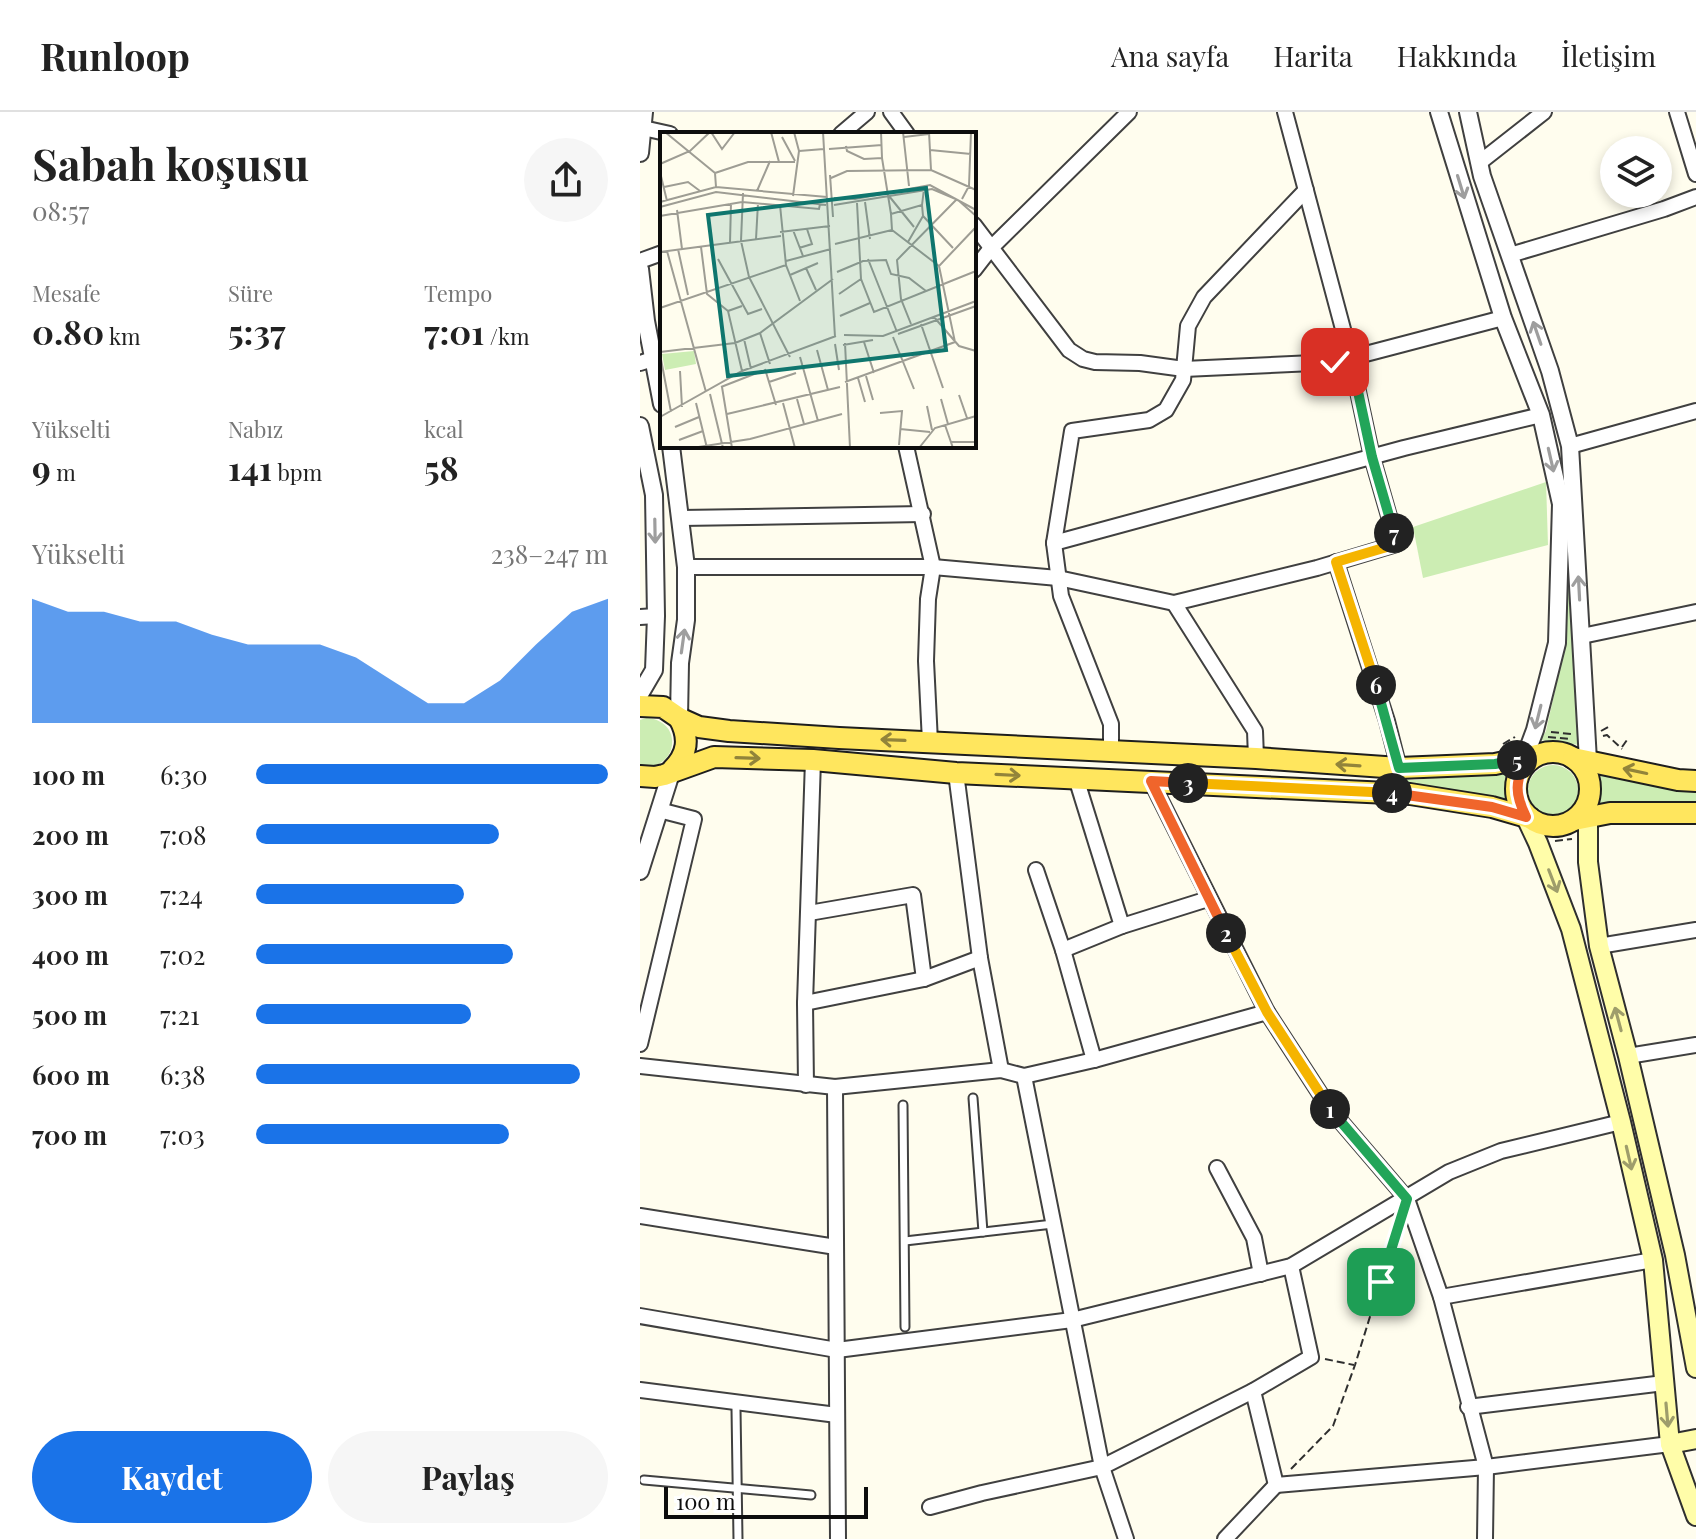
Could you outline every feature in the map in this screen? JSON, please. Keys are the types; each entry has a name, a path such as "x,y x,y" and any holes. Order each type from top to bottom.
{"main road":[{"path":"640,706 663,707 699,727 729,731 1399,768 1527,762 1549,752 1562,753 1584,765 1696,781"},
{"path":"672,770 685,751 687,740 679,718"},
{"path":"640,776 655,777 714,757 813,760 956,773 1410,794 1492,807 1526,815 1552,826 1584,813 1696,813"},
{"path":"1527,762 1516,786 1517,798 1571,929 1621,1122 1653,1260 1670,1444 1696,1516"},
{"path":"1584,765 1590,789 1584,813 1588,862 1599,946 1689,1290 1696,1368"},
{"path":"1670,1444 1696,1439"}],"street":[{"path":"843,132 867,112"},
{"path":"891,112 906,132"},
{"path":"976,267 991,248 1129,112"},
{"path":"686,567 933,567 1058,578 1174,603 1397,544 1285,112"},
{"path":"1439,112 1503,318 1541,415 1561,504 1557,643 1527,762"},
{"path":"1468,112 1479,163 1550,371 1570,446 1588,737 1584,765"},
{"path":"1479,163 1544,112"},
{"path":"1677,112 1696,174"},
{"path":"640,153 644,120 666,132"},
{"path":"1111,751 1111,724 1061,596 1058,578 1054,543 1072,431 1149,420 1166,410 1183,380 1188,326 1204,297 1306,190"},
{"path":"1510,255 1696,197"},
{"path":"976,228 1069,350 1083,359 1184,369 1335,362 1503,318"},
{"path":"640,261 660,254"},
{"path":"640,269 660,393"},
{"path":"1570,446 1696,411"},
{"path":"1054,543 1541,415"},
{"path":"640,426 654,495 648,616 654,670 640,694"},
{"path":"671,448 686,567 686,620 680,663 679,718"},
{"path":"906,448 933,567 928,599 926,661 930,742"},
{"path":"681,518 923,514"},
{"path":"1336,562 1399,768"},
{"path":"1174,603 1255,731 1256,758"},
{"path":"1582,636 1696,612"},
{"path":"806,1085 805,1003 813,760"},
{"path":"640,871 672,770"},
{"path":"956,773 980,958 1001,1070"},
{"path":"1076,778 1122,926"},
{"path":"1151,781 1267,1012 1330,1109 1407,1199 1441,1297 1486,1467 1485,1539"},
{"path":"640,1044 694,819 659,810"},
{"path":"1036,870 1063,950 1094,1060"},
{"path":"809,913 913,895 924,979"},
{"path":"1063,950 1122,926 1208,899"},
{"path":"1599,946 1696,930"},
{"path":"805,1003 924,979 980,958"},
{"path":"640,1066 835,1087 1001,1070 1024,1076 1267,1012"},
{"path":"1628,1056 1696,1045"},
{"path":"1024,1076 1102,1467 1126,1539"},
{"path":"835,1087 838,1539"},
{"path":"640,1316 837,1350 1072,1320 1291,1266 1449,1172 1501,1151 1621,1122"},
{"path":"1217,1168 1254,1238 1261,1274"},
{"path":"640,1216 836,1247"},
{"path":"1441,1297 1653,1260"},
{"path":"930,1507 1102,1467 1253,1391 1311,1357 1291,1266"},
{"path":"1468,1407 1664,1383"},
{"path":"640,1390 837,1415"},
{"path":"1253,1391 1276,1485"},
{"path":"1225,1539 1276,1485 1486,1467 1670,1444"}],"lane":[{"path":"973,1098 983,1232"},
{"path":"903,1105 905,1327"},
{"path":"905,1241 1053,1224"},
{"path":"736,1409 738,1539"},
{"path":"644,1480 811,1495"}],"path":[{"path":"1535,730 1588,737 1610,726"},
{"path":"1538,843 1588,838"},
{"path":"1276,1485 1333,1426 1407,1199"},
{"path":"1311,1357 1355,1365"}],"green space":[{"path":"1546,482 1548,545 1423,578 1413,527"},
{"path":"1567,506 1580,745 1541,740 1546,731 1567,636"},
{"path":"640,720 659,721 667,727 671,736 669,755 653,766 640,765"},
{"path":"1553,765 1570,773 1578,790 1570,807 1553,815 1536,807 1528,790 1536,773"},
{"path":"1510,770 1506,786 1509,802 1380,786 1381,779 1414,780"},
{"path":"1600,773 1696,790 1696,803 1598,807"}],"route":[{"path":"1335,362 1351,359 1372,457 1397,544 1336,562 1399,768 1450,768 1525,758 1516,786 1517,798 1526,817 1492,807 1410,794 1151,781 1267,1012 1330,1109 1407,1199 1381,1282"}]}
